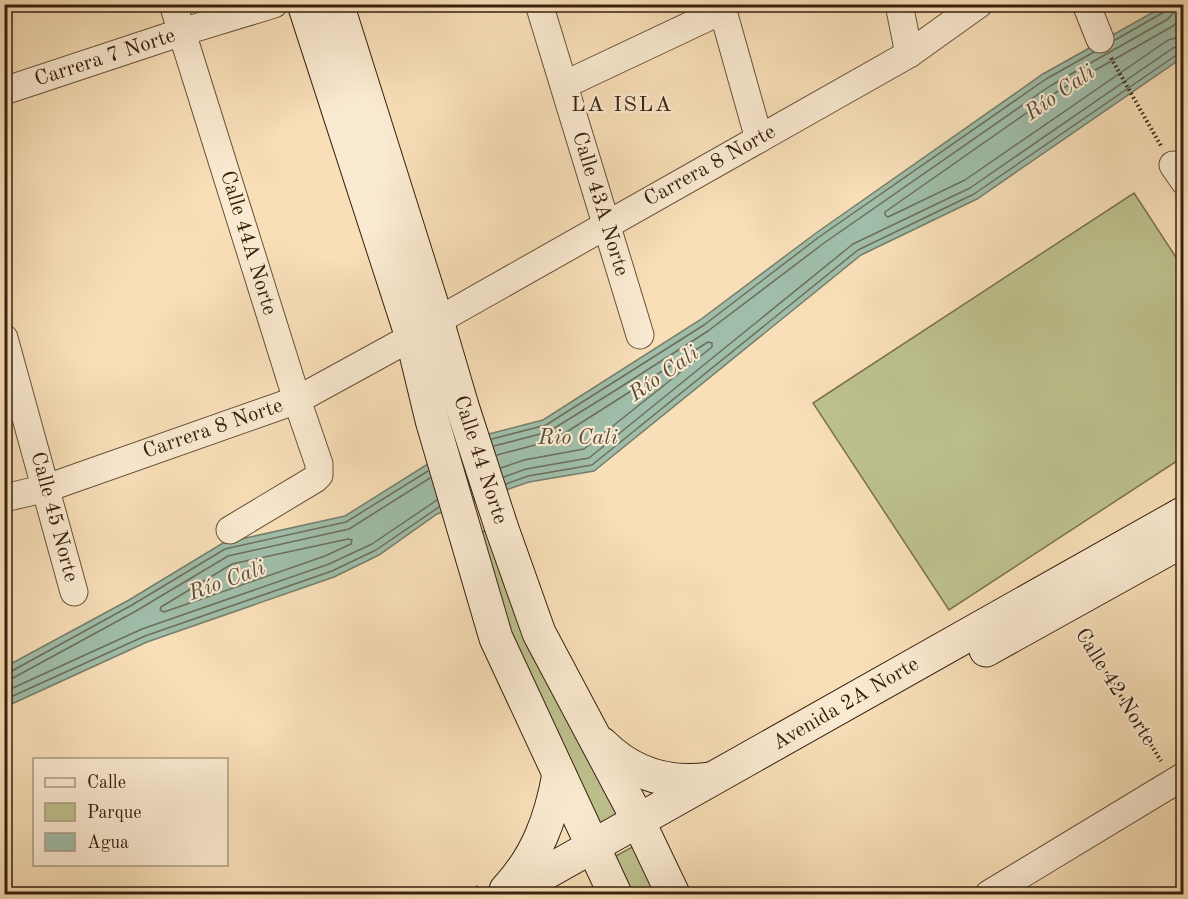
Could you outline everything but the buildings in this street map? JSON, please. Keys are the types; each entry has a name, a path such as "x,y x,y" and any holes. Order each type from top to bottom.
{"main road":[{"name":"Calle 44 Norte","path":"304,4 425,329 462,406 539,633 596,739 674,894"},
{"name":"Calle 44 Norte","path":"337,4 425,329 432,420 496,638 615,894"},
{"name":"Avenida 2A Norte","path":"643,831 715,779 1184,513"},
{"name":"Avenida 2A Norte","path":"508,894 597,856 1184,540"},
{"path":"596,739 614,756 656,777 676,781 715,779"},
{"path":"502,894 532,856 544,831 554,803 559,774"},
{"name":"Avenida 2A Norte","path":"545,894 597,856"}],"street":[{"name":"Calle 44A Norte","path":"173,4 319,464 319,475 315,479 230,530"},
{"name":"Carrera 7 Norte","path":"4,91 274,4"},
{"name":"Calle 43A Norte","path":"539,4 640,335"},
{"path":"898,4 909,54"},
{"name":"Carrera 8 Norte","path":"4,498 47,488 297,400 909,54 979,4"},
{"path":"1086,4 1100,39"},
{"path":"564,85 722,7 759,139"},
{"name":"Calle 45 Norte","path":"4,338 74,592"},
{"path":"989,894 1179,779"}],"path":[{"path":"1100,39 1144,118"},
{"name":"Calle 42 Norte","path":"1065,606 1179,779"}],"green space":[{"path":"1134,193 1183,268 1183,457 949,610 813,403"},
{"path":"501,526 639,822 593,848 465,537"},
{"path":"647,839 673,894 615,894 601,864"}],"water":[{"name":"Rio Cali","path":"1166,5 1183,5 1183,57 977,199 861,255 594,471 529,482 437,514 379,555 334,577 147,642 5,707 5,667 129,600 223,543 345,516 466,440 543,420 700,320 816,233 1043,74"}],"district":[{"name":"LA ISLA","path":"622,105"}],"water label":[{"name":"Río Cali","path":"1060,93"},
{"name":"Río Cali","path":"664,374"},
{"name":"Río Cali","path":"227,581"}]}
